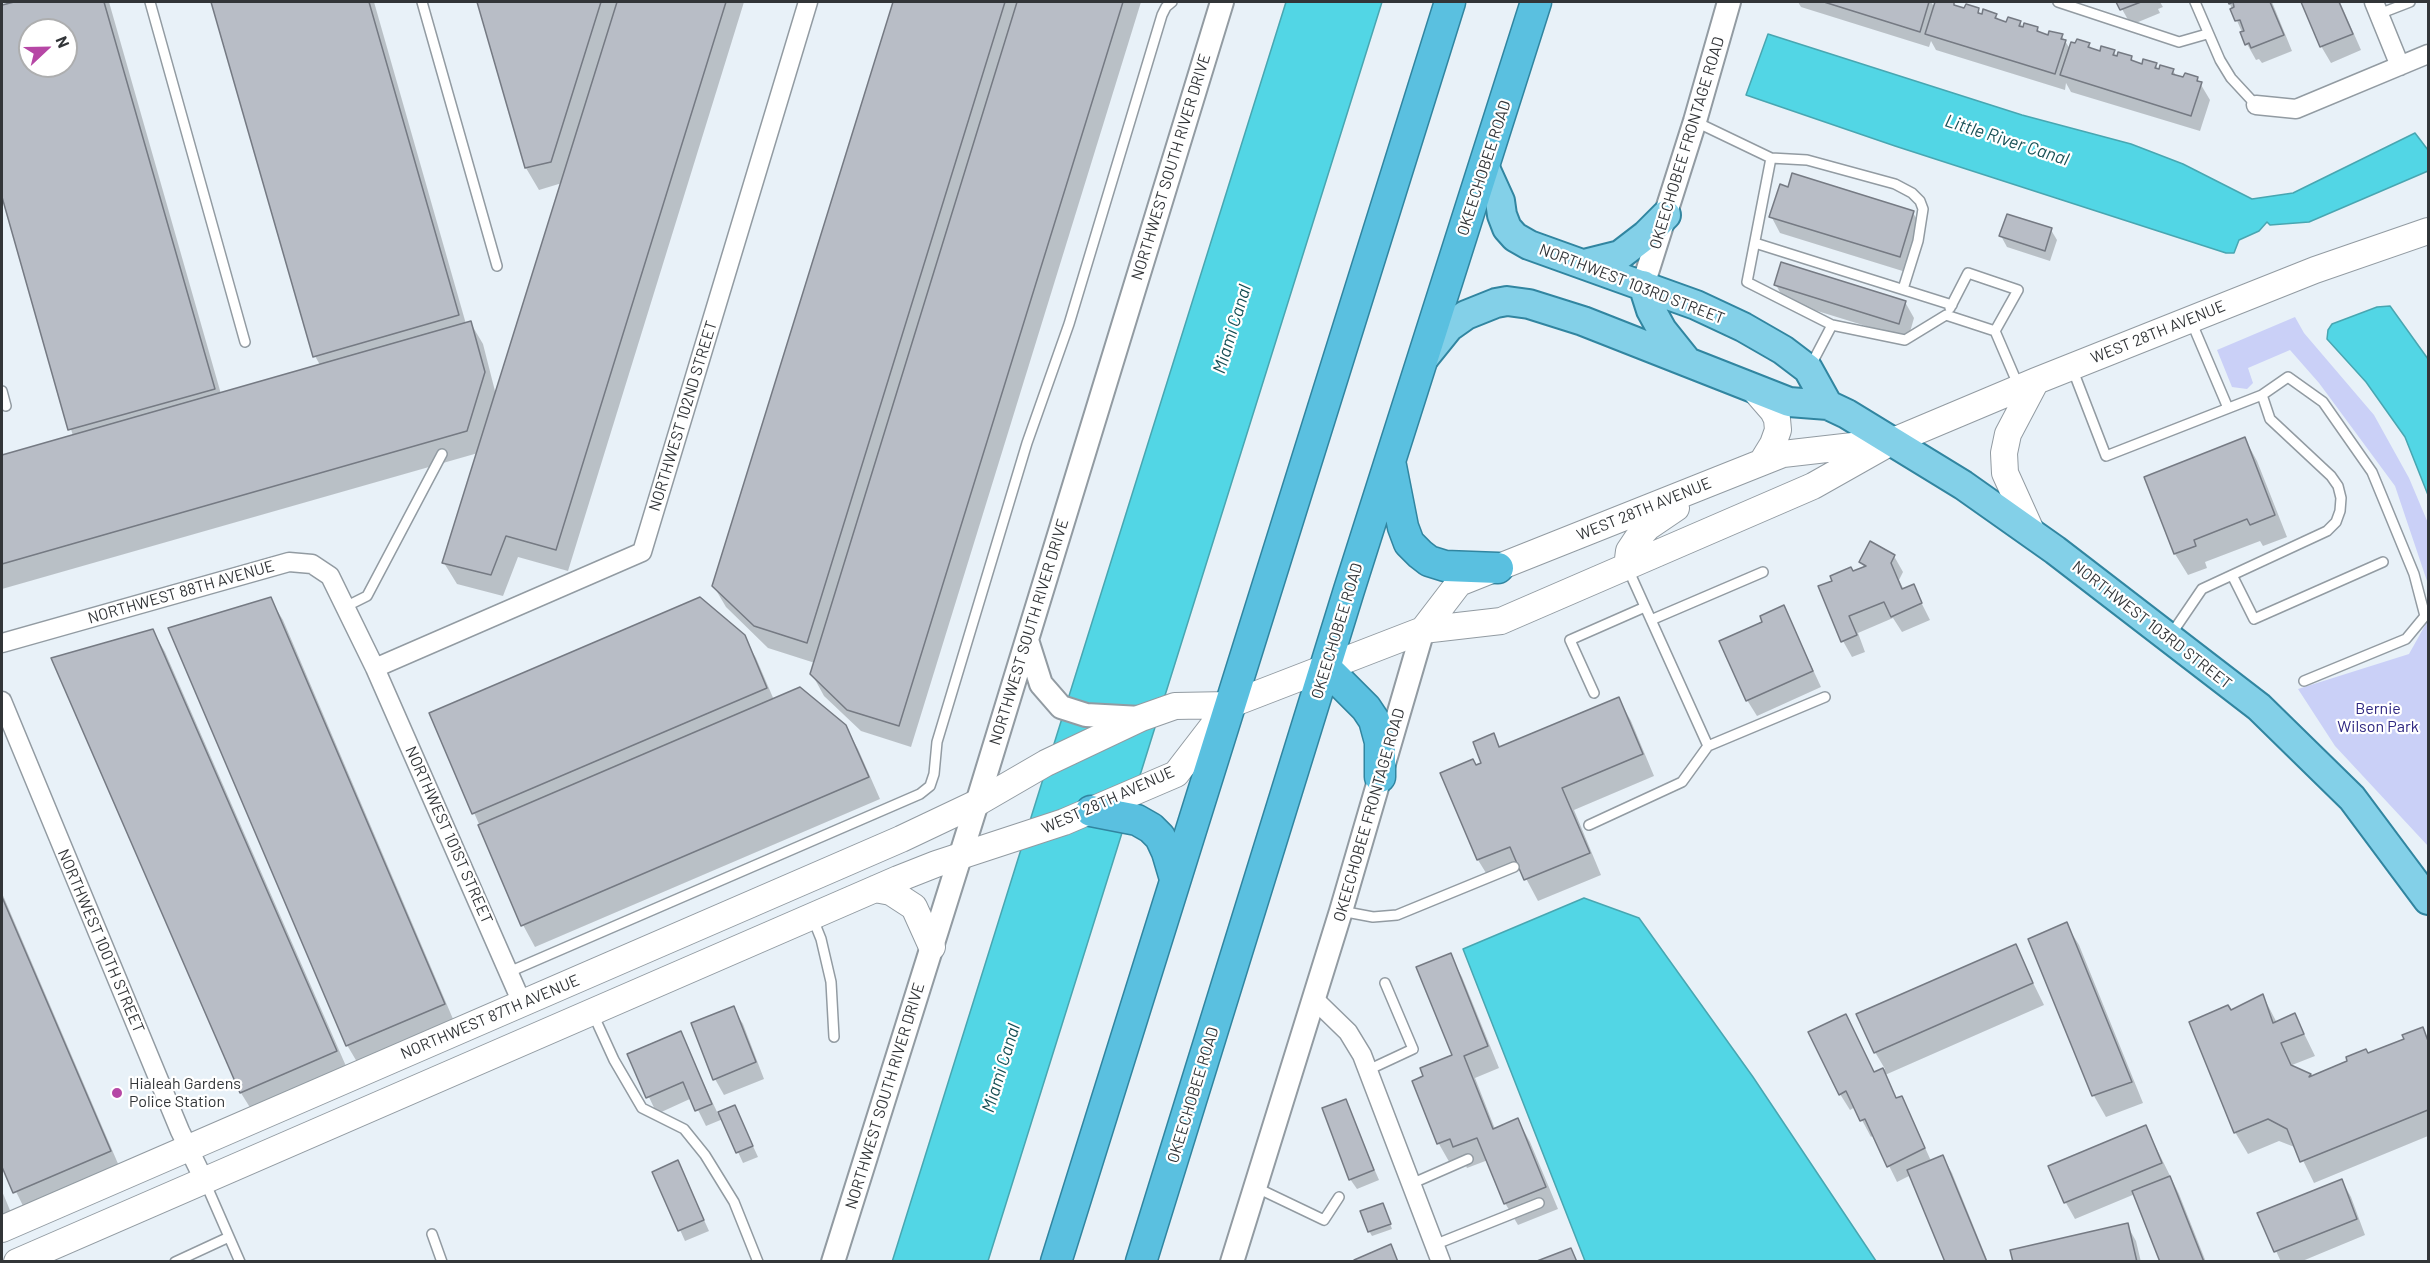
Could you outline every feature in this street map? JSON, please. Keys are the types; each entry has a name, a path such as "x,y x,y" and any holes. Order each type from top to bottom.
{"highway":[{"path":"1056,1262 1450,2"},
{"name":"OKEECHOBEE ROAD","path":"1141,1262 1421,362 1485,168 1536,2"},
{"path":"1390,463 1403,527 1409,543 1420,554 1429,561 1445,566 1498,568"},
{"path":"1326,668 1366,708 1374,720 1380,742 1380,777"},
{"path":"1091,811 1137,820 1151,828 1160,837 1175,879"}],"main road":[{"name":"NORTHWEST 103RD STREET","path":"1485,168 1500,201 1504,222 1515,237 1530,245 1696,305 1743,327 1783,350 1808,369 1828,405"},
{"path":"1584,264 1620,255 1646,236 1666,215"},
{"name":"WEST 28TH AVENUE","path":"977,803 1046,763 1141,718 1175,706 1229,705 1424,630 1502,621 1813,486 1892,442 2028,384 2315,270 2428,231"},
{"path":"1643,285 1651,310 1662,330 1687,362"},
{"name":"NORTHWEST 103RD STREET","path":"1421,362 1449,327 1466,315 1507,301 1529,304 1582,321 1789,402 1828,405 1962,485 2033,535 2259,707 2352,798 2428,900"},
{"path":"2028,384 2008,434 2004,453 2005,473 2033,535"},
{"path":"1753,388 1777,419 1778,430 1762,462"},
{"name":"WEST 28TH AVENUE","path":"1424,630 1459,583 1783,454 1892,442"},
{"path":"1627,567 1629,551 1648,526 1716,481"},
{"name":"WEST 28TH AVENUE","path":"960,857 1091,811 1176,774 1229,705"},
{"name":"NORTHWEST 87TH AVENUE","path":"2,1229 901,839 977,803"},
{"path":"16,1262 812,916 936,864 960,857"},
{"path":"875,889 891,892 914,907 932,947"}],"street":[{"name":"NORTHWEST 102ND STREET","path":"375,668 642,552 808,2"},
{"name":"NORTHWEST SOUTH RIVER DRIVE","path":"833,1262 977,803 1222,2"},
{"name":"OKEECHOBEE FRONTAGE ROAD","path":"1643,285 1695,121 1729,2"},
{"path":"2377,8 2400,66"},
{"path":"2256,105 2296,109 2428,54"},
{"name":"NORTHWEST 88TH AVENUE","path":"2,642 289,562 312,564 330,576 375,668"},
{"name":"OKEECHOBEE FRONTAGE ROAD","path":"1232,1262 1341,911 1424,630"},
{"path":"1027,640 1041,684 1061,707 1086,715 1141,718"},
{"name":"NORTHWEST 101ST STREET","path":"375,668 522,1003"},
{"name":"NORTHWEST 100TH STREET","path":"2,701 188,1147 204,1180"},
{"path":"1314,999 1348,1032 1368,1070 1438,1253"}],"lane":[{"path":"150,2 245,342"},
{"path":"422,2 497,266"},
{"path":"509,972 920,794 930,786 934,774 936,742 1024,454 1069,324 1162,15 1172,2"},
{"path":"2058,2 2179,42 2207,34"},
{"path":"2195,2 2207,34 2231,78 2256,105"},
{"path":"2377,8 2410,2"},
{"path":"1695,121 1771,158 1817,162 1895,184 1912,193 1920,201 1923,209 1918,241 1903,289"},
{"path":"1771,158 1747,282 1832,325 1905,340 1946,315 1968,273 2018,291 1995,331"},
{"path":"1755,243 1952,304"},
{"path":"1946,315 1995,331 2028,384"},
{"path":"2190,319 2228,408"},
{"path":"1808,369 1832,325"},
{"path":"2071,366 2106,456 2262,395 2288,377 2323,402 2372,472 2414,574 2425,616 2406,639 2304,681"},
{"path":"2,391 6,406"},
{"path":"2169,638 2202,589 2327,531 2336,522 2341,498 2338,486 2331,476 2270,419 2262,395"},
{"path":"345,607 368,596 442,454"},
{"path":"2232,576 2254,618 2383,562"},
{"path":"1627,567 1708,746"},
{"path":"1650,620 1763,572"},
{"path":"1594,693 1570,640 1645,607"},
{"path":"1589,825 1682,782 1708,746 1825,697"},
{"path":"1341,911 1373,917 1397,915 1514,867"},
{"path":"812,916 821,939 831,982 834,1037"},
{"path":"1368,1070 1413,1049 1386,983"},
{"path":"592,1012 614,1060 642,1108 684,1129 705,1155 734,1202 758,1262"},
{"path":"1411,1184 1468,1159"},
{"path":"204,1180 240,1262"},
{"path":"1255,1187 1324,1220 1339,1197"},
{"path":"1438,1253 1539,1203"},
{"path":"432,1234 442,1262"},
{"path":"175,1262 229,1237"}],"green space":[{"path":"2295,317 2304,333 2374,415 2409,478 2428,523 2428,584 2395,486 2319,383 2290,350 2248,368 2253,383 2247,389 2232,387 2217,350"},
{"name":"Bernie Wilson Park","path":"2428,620 2428,846 2335,746 2298,689 2409,654"}],"water":[{"name":"Miami Canal","path":"1286,2 1382,2 988,1261 892,1262"},
{"name":"Little River Canal","path":"1768,34 2022,115 2131,144 2183,164 2252,199 2293,193 2415,133 2428,150 2428,171 2309,222 2270,225 2267,222 2259,231 2239,240 2234,253 2226,253 1895,146 1746,95"},
{"path":"2390,306 2428,359 2428,495 2405,437 2366,382 2327,339 2328,330 2332,324 2377,307"},
{"path":"1584,898 1639,918 1753,1077 1876,1261 1585,1261 1463,949"}],"building":[{"path":"14,2 104,2 215,389 68,430 2,197 2,5"},
{"path":"211,2 369,2 459,315 313,357"},
{"path":"477,2 601,2 551,162 525,168"},
{"path":"617,2 726,2 556,550 506,536 491,575 442,563"},
{"path":"893,2 1005,2 807,643 754,626 712,586"},
{"path":"1017,2 1123,2 899,726 847,710 810,674"},
{"path":"1824,2 1929,2 1920,32"},
{"path":"1935,2 1954,2 1954,5 1964,8 1966,4 1979,8 1978,13 1982,14 1983,9 1997,14 1995,18 2006,22 2008,17 2021,21 2019,26 2023,27 2024,23 2038,27 2037,31 2048,35 2049,31 2063,34 2061,39 2066,40 2055,74 1925,34"},
{"path":"2116,2 2141,2 2120,10"},
{"path":"2233,2 2270,2 2284,35 2251,48 2249,43 2245,45 2240,32 2244,31 2240,20 2235,21 2230,9 2234,7"},
{"path":"2301,2 2339,2 2353,34 2320,47"},
{"path":"2077,39 2090,43 2088,47 2100,51 2101,46 2115,50 2113,55 2117,56 2118,52 2132,56 2131,60 2142,64 2143,59 2157,63 2155,68 2159,69 2160,65 2174,69 2172,74 2183,77 2185,73 2198,77 2197,81 2202,82 2191,116 2060,75 2071,42 2075,43"},
{"path":"1792,173 1914,211 1900,257 1769,217 1780,184 1788,187"},
{"path":"2007,214 2052,228 2045,251 1999,236"},
{"path":"1781,262 1906,301 1899,324 1774,285"},
{"path":"471,321 485,372 467,431 2,564 2,455"},
{"path":"2245,437 2275,515 2250,525 2247,519 2194,540 2196,546 2174,554 2144,477"},
{"path":"1870,541 1895,555 1891,563 1902,589 1914,584 1922,603 1891,617 1884,602 1849,616 1857,635 1841,642 1818,586 1832,581 1830,576 1851,567 1853,571 1866,566 1859,562"},
{"path":"271,597 445,1004 346,1046 168,628"},
{"path":"700,597 745,635 767,688 472,814 429,713"},
{"path":"1784,605 1813,671 1746,701 1719,641 1762,622 1760,616"},
{"path":"153,629 337,1051 240,1093 51,658"},
{"path":"800,687 846,725 869,777 521,926 478,825"},
{"path":"1619,697 1643,754 1562,788 1590,853 1524,880 1510,847 1477,860 1440,773 1473,759 1476,765 1481,763 1473,742 1494,733 1499,747"},
{"path":"2,897 111,1151 13,1193 2,1167"},
{"path":"2067,922 2132,1082 2092,1096 2028,939"},
{"path":"2016,944 2033,983 1874,1053 1856,1014"},
{"path":"1451,953 1488,1046 1464,1056 1493,1129 1518,1118 1546,1187 1504,1204 1477,1138 1453,1147 1450,1139 1437,1144 1412,1081 1423,1076 1420,1068 1452,1055 1416,967"},
{"path":"2263,994 2273,1023 2295,1013 2304,1034 2281,1043 2291,1065 2311,1074 2309,1077 2347,1061 2346,1057 2366,1049 2368,1053 2404,1039 2402,1035 2423,1027 2428,1041 2428,1110 2300,1162 2287,1129 2268,1119 2234,1133 2189,1022 2228,1005 2231,1010"},
{"path":"734,1006 756,1062 713,1080 691,1023"},
{"path":"1846,1014 1874,1072 1883,1068 1896,1098 1902,1096 1925,1148 1887,1167 1865,1119 1860,1121 1846,1091 1839,1095 1808,1032"},
{"path":"681,1031 712,1104 695,1111 683,1082 646,1098 627,1054"},
{"path":"1346,1099 1374,1170 1349,1180 1322,1108"},
{"path":"735,1105 753,1146 736,1153 718,1112"},
{"path":"2146,1125 2162,1163 2064,1203 2048,1166"},
{"path":"1943,1155 1987,1262 1945,1262 1907,1170"},
{"path":"678,1160 704,1220 678,1231 652,1172"},
{"path":"2170,1176 2204,1262 2160,1262 2132,1191"},
{"path":"2342,1179 2357,1219 2274,1252 2257,1213"},
{"path":"1383,1203 1391,1224 1368,1232 1360,1211"},
{"path":"2128,1223 2137,1262 2013,1262 2010,1250"},
{"path":"1391,1244 1398,1262 1355,1262 1354,1260"},
{"path":"1571,1248 1577,1262 1537,1262 1537,1261"}],"place":[{"name":"Hialeah Gardens Police Station","path":"117,1093"}]}
